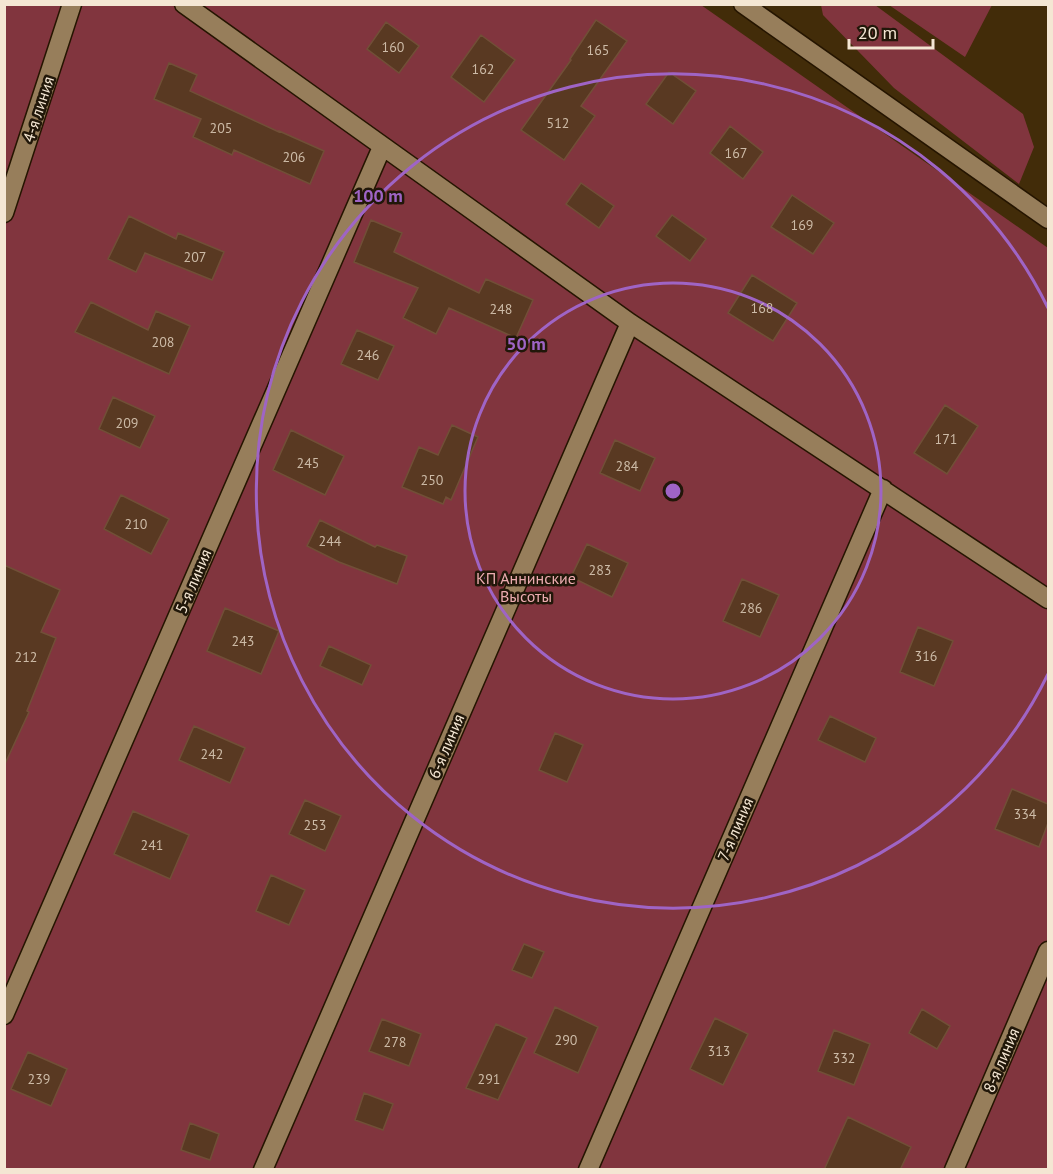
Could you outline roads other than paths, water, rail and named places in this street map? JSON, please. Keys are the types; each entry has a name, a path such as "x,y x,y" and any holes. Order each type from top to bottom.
{"street":[{"name":"4-я линия","path":"4,213 72,4"},
{"path":"184,4 630,323 1048,599"},
{"path":"743,4 1048,219"},
{"name":"5-я линия","path":"4,1015 382,147"},
{"name":"6-я линия","path":"263,1170 630,323"},
{"name":"7-я линия","path":"588,1170 883,489"},
{"name":"8-я линия","path":"954,1170 1048,951"}],"park label":[{"name":"КП Аннинские Высоты","path":"526,587"}]}
